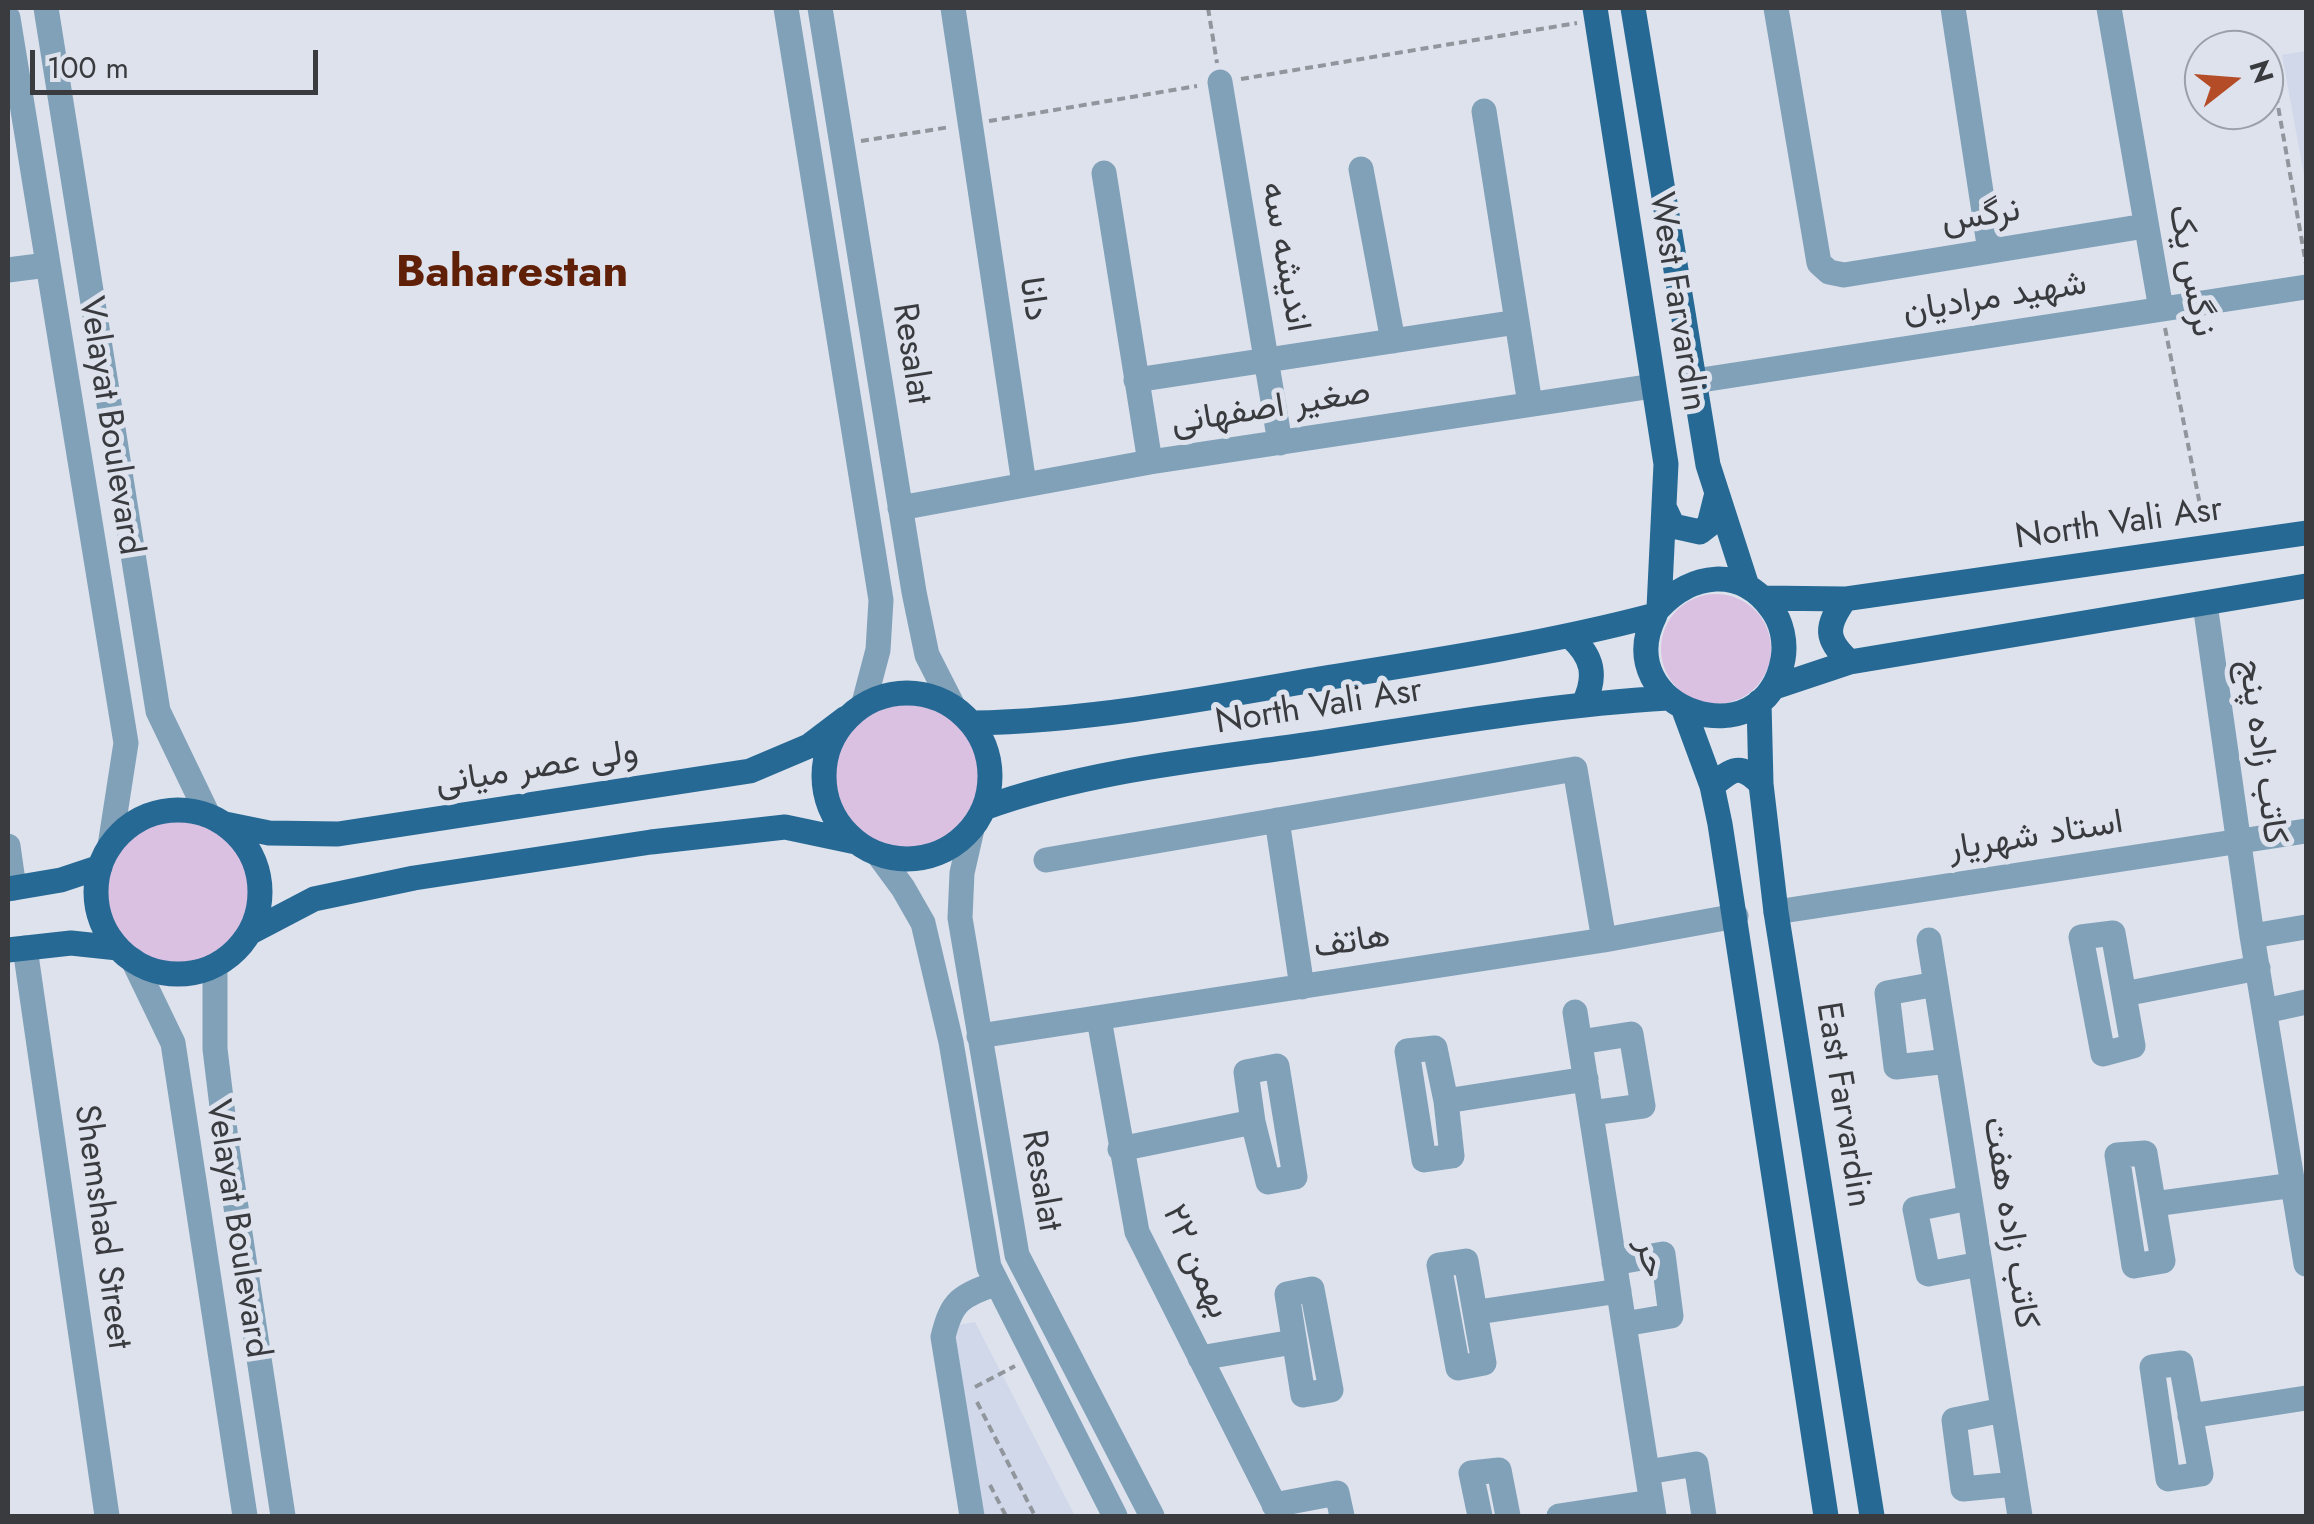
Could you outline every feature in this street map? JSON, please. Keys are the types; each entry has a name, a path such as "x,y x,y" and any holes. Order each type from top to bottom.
{"main road":[{"name":"West Farvardin","path":"1595,8 1666,464 1657,612"},
{"name":"West Farvardin","path":"1633,8 1708,465 1755,592"},
{"path":"1666,509 1673,526 1700,532 1709,524 1717,492"},
{"name":"North Vali Asr","path":"1755,592 1844,599 2306,533"},
{"path":"1766,695 1781,670 1784,651 1775,613 1755,592 1728,580 1709,579 1672,594 1657,612 1647,645 1649,664 1656,683 1676,704 1712,786 1736,916 1826,1516"},
{"path":"1676,704 1703,716 1722,717 1742,712 1766,695 1850,662 2306,586"},
{"path":"1844,599 1829,630 1834,648 1850,662"},
{"name":"North Vali Asr","path":"962,714 1025,722 1262,689 1570,637 1657,612"},
{"path":"1570,637 1584,650 1592,667 1592,686 1584,703"},
{"path":"250,932 314,899 414,878 651,842 785,827 904,860 929,857 952,846 978,819 990,779 986,750 962,714 932,696 886,694 855,710 830,741 824,768 826,796 837,821 867,848"},
{"name":"East Farvardin","path":"1766,695 1761,784 1776,912 1872,1516"},
{"name":"North Vali Asr","path":"978,819 1056,785 1584,703 1676,704"},
{"name":"ولی عصر میانی","path":"216,819 269,833 338,834 750,771 809,746 855,710"},
{"path":"1712,786 1726,773 1738,769 1748,771 1761,784"},
{"path":"11,888 61,880 105,856 133,823 177,809 216,819 242,840 258,873 259,909 250,932 236,952 199,972 164,974 126,954 71,943 16,949"},
{"path":"105,856 96,888 98,910 106,931 126,954"}],"street":[{"name":"Velayat Boulevard","path":"46,8 158,710 216,819"},
{"name":"Resalat","path":"786,8 881,600 878,650 855,710"},
{"name":"Resalat","path":"820,8 927,655 962,714"},
{"name":"دانا","path":"953,8 1024,484"},
{"name":"نرگس","path":"1776,8 1820,263 1830,272 1844,275 2144,226"},
{"path":"1954,8 1990,252"},
{"name":"نرگس یک","path":"2109,8 2161,309"},
{"name":"Velayat Boulevard","path":"8,18 126,743 105,856"},
{"name":"اندیشه سه","path":"1220,82 1280,442"},
{"path":"1484,111 1530,404"},
{"path":"1361,170 1393,341"},
{"path":"1104,172 1150,462"},
{"path":"8,270 46,266"},
{"name":"شهید مرادیان","path":"1695,381 2306,286"},
{"path":"1136,380 1517,322"},
{"name":"صغیر اصفهانی","path":"900,508 1150,462 1653,386"},
{"name":"کاتب زاده پنج","path":"2205,604 2252,936 2297,1149 2294,1185 2303,1217 2306,1264"},
{"path":"1046,860 1575,769 1604,940"},
{"name":"Resalat","path":"978,819 962,873 960,918 1018,1255 1152,1516"},
{"path":"1277,820 1302,986"},
{"name":"استاد شهریار","path":"1776,912 2306,830"},
{"path":"8,846 11,888"},
{"name":"Resalat","path":"867,848 904,888 922,923 951,1042 989,1267 1115,1516"},
{"name":"هاتف","path":"979,1036 1604,940 1736,916"},
{"path":"2252,936 2306,926"},
{"name":"کاتب زاده هفت","path":"1929,940 2020,1516"},
{"name":"Shemshad Street","path":"16,949 107,1516"},
{"name":"Velayat Boulevard","path":"126,954 173,1043 244,1516"},
{"name":"Velayat Boulevard","path":"216,966 215,1050 224,1128 283,1516"},
{"path":"2124,994 2258,968"},
{"path":"1936,984 1887,994 1896,1067 1948,1061"},
{"path":"2265,1011 2306,1002"},
{"name":"حر","path":"1575,1012 1653,1509"},
{"name":"۲۲ بهمن","path":"1099,1020 1137,1232 1277,1511"},
{"path":"1580,1042 1631,1034 1643,1106 1591,1113"},
{"path":"1446,1100 1586,1078"},
{"path":"1120,1149 1253,1122"},
{"path":"2154,1204 2294,1185"},
{"path":"1970,1198 1915,1210 1928,1274 1980,1264"},
{"path":"1614,1263 1663,1254 1671,1316 1624,1324"},
{"path":"972,1516 943,1337 949,1310 966,1294 998,1283"},
{"path":"1478,1312 1618,1291"},
{"path":"1200,1358 1293,1342"},
{"path":"2190,1416 2306,1398"},
{"path":"2003,1410 1954,1420 1963,1489 2014,1484"},
{"path":"1646,1472 1696,1464 1704,1516"},
{"path":"1480,1516 1471,1473 1498,1470 1508,1516"},
{"path":"1277,1511 1337,1493 1342,1516"},
{"path":"1558,1516 1653,1509"}],"path":[{"path":"1208,8 1220,82"},
{"path":"2282,130 2306,268"},
{"name":"نرگس یک","path":"2161,309 2208,547"},
{"path":"1034,1356 970,1389 1035,1516"},
{"path":"984,1474 1006,1516"}],"shaded area":[{"path":"2306,51 2306,186 2284,66 2284,55"},
{"path":"1716,594 1737,598 1755,610 1767,628 1771,649 1767,670 1755,688 1737,700 1716,704 1695,700 1677,688 1665,670 1661,649 1665,628 1677,610 1695,598"},
{"path":"906,701 935,707 959,723 975,747 981,776 975,805 959,829 935,845 906,851 877,845 853,829 837,805 831,776 837,747 853,723 877,707"},
{"path":"177,820 205,826 228,842 244,865 250,893 244,921 228,944 205,960 177,966 149,960 126,944 110,921 104,893 110,865 126,842 149,826"},
{"path":"975,1322 1075,1516 975,1516 952,1326"}],"district":[{"name":"Baharestan","path":"512,275"}]}
